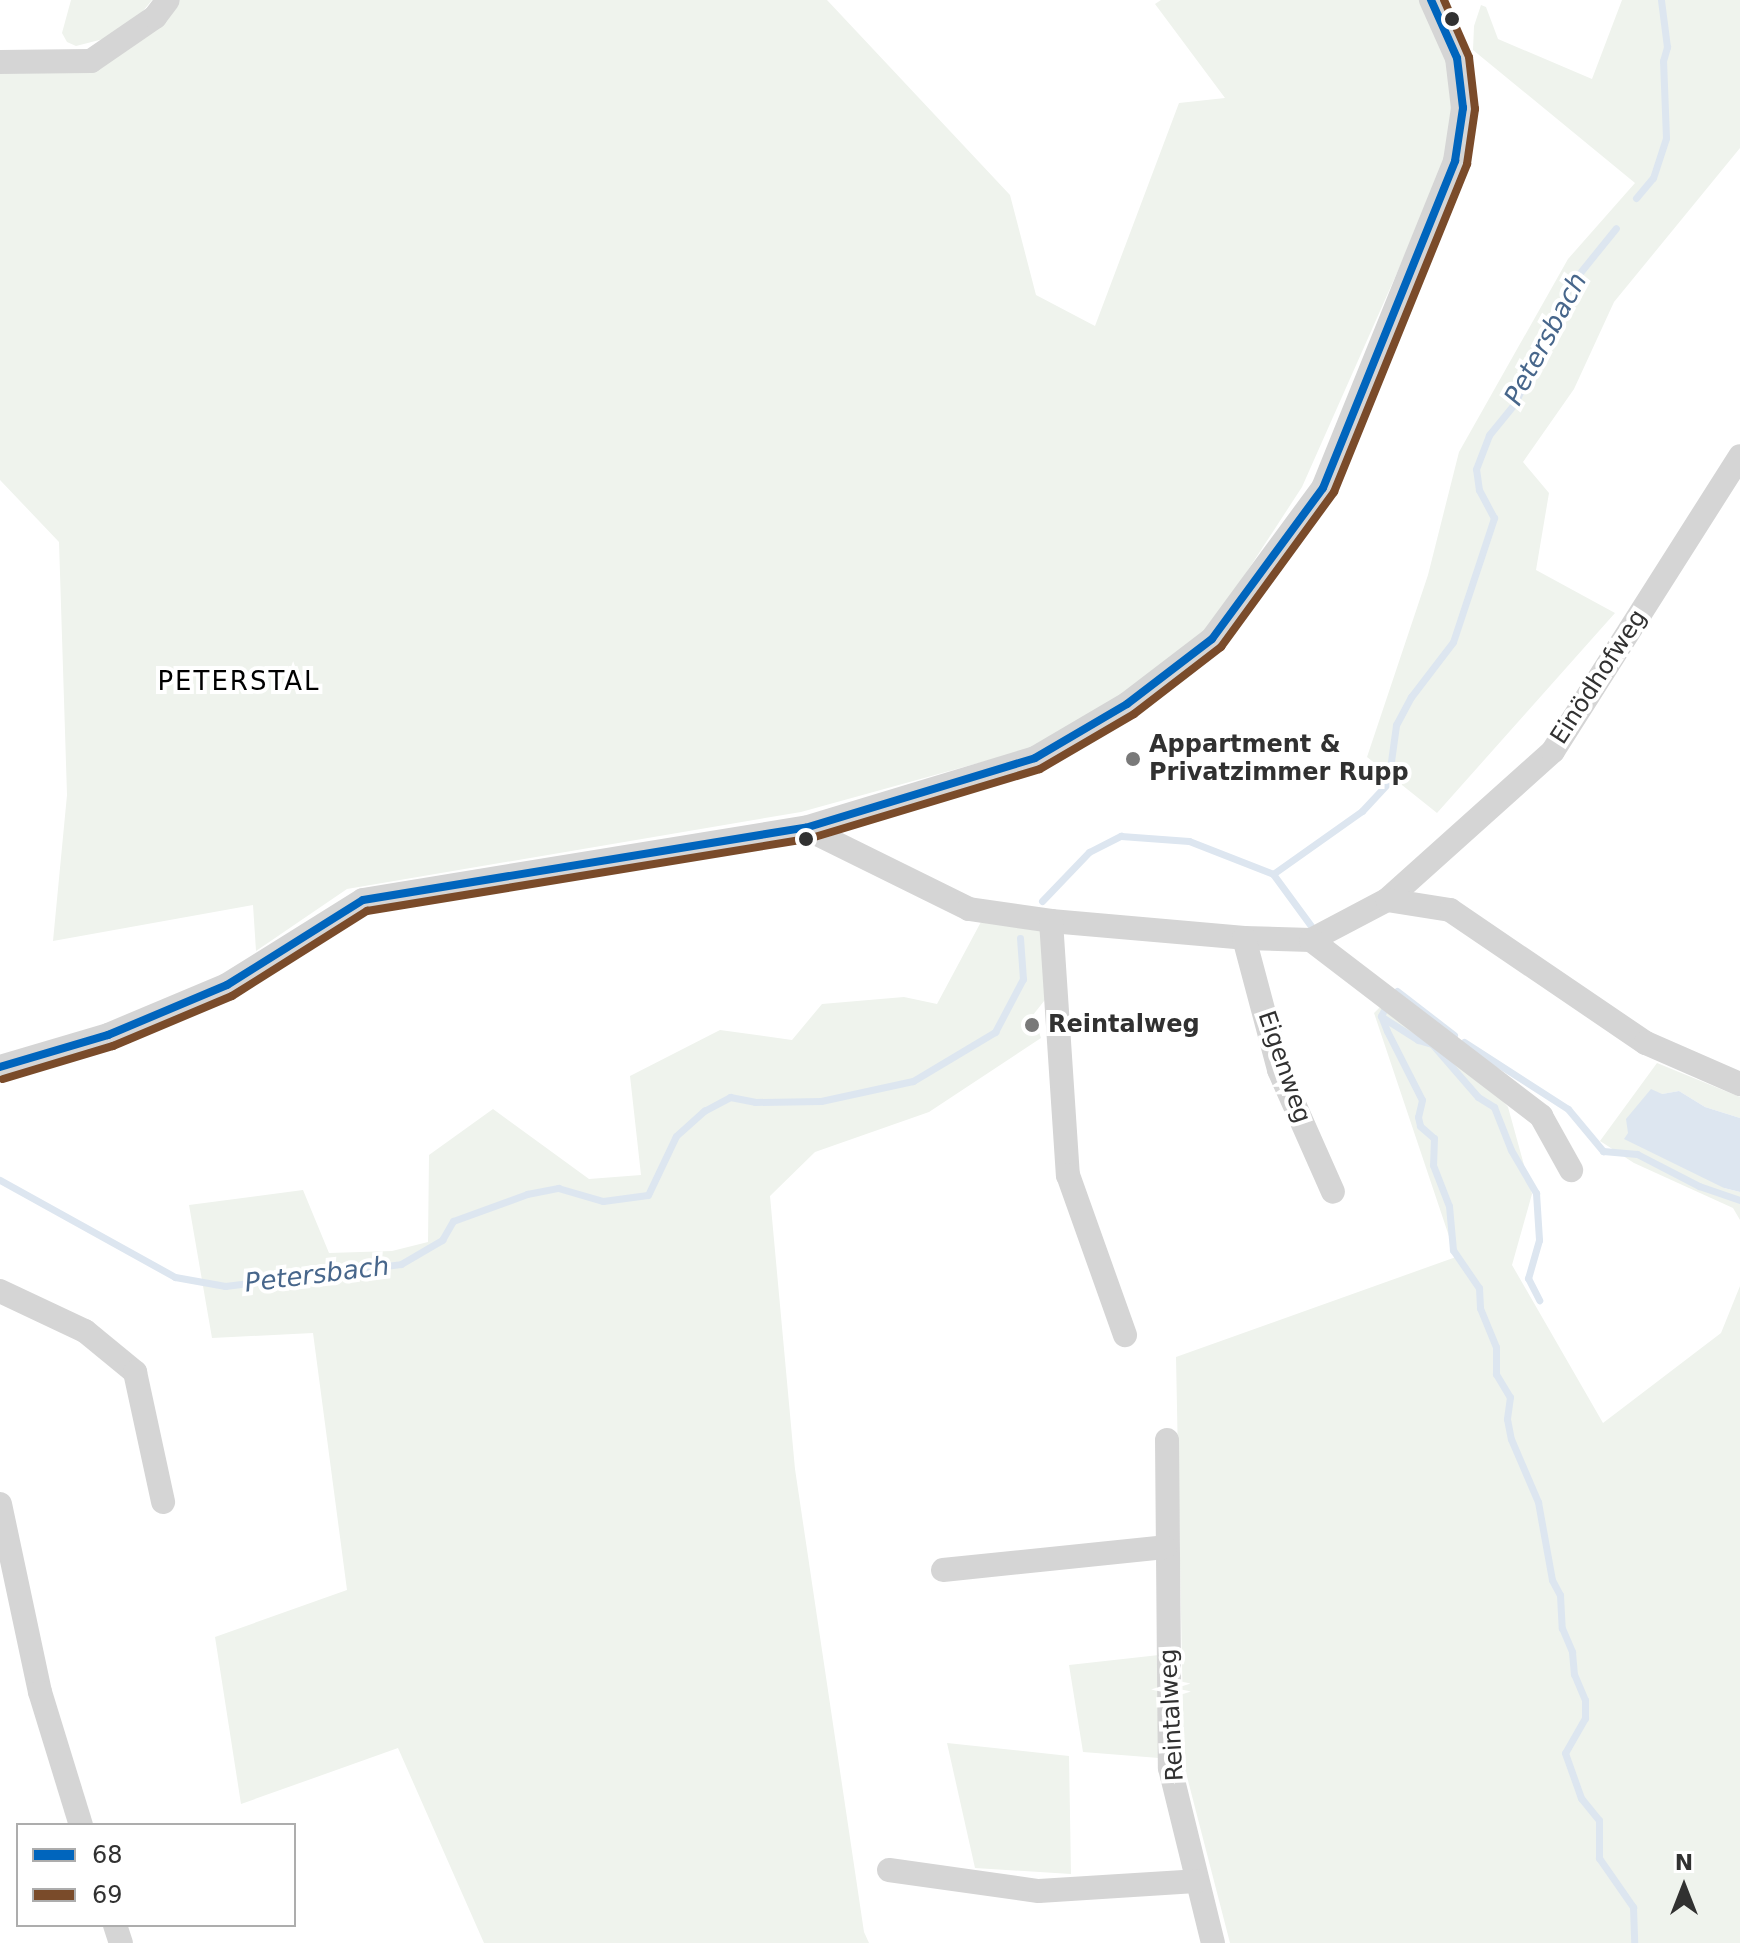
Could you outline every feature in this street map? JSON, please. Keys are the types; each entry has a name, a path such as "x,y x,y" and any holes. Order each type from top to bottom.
{"street":[{"path":"0,62 91,61 155,17 168,0"},
{"path":"0,1067 108,1035 227,985 363,900 805,828 1035,758 1127,704 1212,639 1323,488 1455,161 1463,108 1457,58 1431,0"},
{"name":"Einödhofweg","path":"805,828 969,909 1051,921 1244,938 1311,940 1387,900 1553,751 1740,456"},
{"path":"1387,900 1450,910 1646,1043 1740,1084"},
{"path":"1051,921 1068,1175 1125,1335"},
{"name":"Eigenweg","path":"1244,938 1279,1070 1333,1192"},
{"path":"1311,940 1541,1116 1571,1170"},
{"path":"0,1291 85,1331 135,1372 163,1502"},
{"name":"Reintalweg","path":"1167,1440 1165,1547 1170,1768 1213,1943"},
{"path":"0,1504 40,1692 80,1823"},
{"path":"943,1570 1165,1547"},
{"path":"889,1870 1039,1891 1196,1881"}],"shaded area":[{"path":"71,0 152,0 135,21 115,36 76,46 67,42 62,33"},
{"path":"168,0 827,0 1010,195 1036,295 1095,326 1179,103 1225,98 1155,4 1161,0 1422,0 1451,62 1455,106 1443,169 1302,487 1207,633 1120,695 1029,749 801,812 347,889 256,951 253,905 53,941 67,795 59,542 0,480 0,62 91,61"},
{"path":"1622,0 1740,0 1740,148 1614,302 1574,389 1523,462 1549,493 1536,570 1615,613 1437,813 1367,757 1428,575 1459,452 1568,259 1635,183 1473,50 1474,26 1481,5 1486,7 1498,39 1592,79"},
{"path":"982,920 1044,929 1052,991 1029,1020 1029,1030 1039,1032 1041,1038 929,1112 815,1152 770,1196 795,1469 864,1932 869,1943 484,1943 398,1748 241,1804 215,1637 347,1590 313,1333 212,1338 189,1205 303,1190 329,1253 392,1251 428,1242 429,1155 493,1109 589,1179 641,1175 630,1076 720,1030 792,1040 822,1004 904,997 937,1004"},
{"path":"1388,999 1461,1055 1508,1107 1532,1194 1512,1265 1603,1423 1721,1333 1740,1286 1740,1943 1230,1943 1184,1765 1176,1357 1456,1257 1374,1013"},
{"path":"1657,1063 1740,1097 1740,1118 1705,1107 1679,1091 1662,1094 1724,1188 1740,1192 1740,1220 1733,1208 1634,1163 1600,1141"},
{"path":"1651,1089 1662,1094 1679,1091 1705,1107 1740,1118 1740,1192 1724,1188 1624,1139 1628,1133 1626,1119"},
{"path":"1159,1655 1159,1758 1083,1752 1069,1665"},
{"path":"947,1743 1069,1756 1071,1874 975,1868"}],"waterway":[{"name":"Petersbach","path":"1636,198 1653,178 1666,138 1663,61 1667,47 1661,0"},
{"name":"Petersbach","path":"1042,901 1089,852 1121,836 1189,841 1273,874 1362,811 1388,783 1396,725 1411,697 1453,642 1494,518 1479,490 1476,469 1489,435 1515,403 1570,285 1616,228"},
{"path":"1273,874 1311,926"},
{"name":"Petersbach","path":"0,1180 175,1277 225,1286 401,1264 442,1240 453,1221 527,1194 558,1188 603,1201 648,1195 676,1136 704,1111 730,1097 755,1102 821,1101 913,1081 995,1032 1023,979 1020,938"},
{"path":"1397,991 1454,1035"},
{"path":"1385,1008 1381,1016 1387,1031 1422,1100 1418,1117 1420,1126 1434,1138 1433,1165 1449,1206 1453,1250 1479,1288 1480,1308 1496,1347 1496,1374 1510,1397 1507,1419 1511,1439 1538,1502 1552,1580 1560,1595 1562,1628 1572,1652 1574,1674 1585,1700 1585,1718 1565,1753 1581,1798 1599,1820 1599,1858 1633,1907 1634,1943"},
{"path":"1382,1017 1418,1040 1432,1044 1478,1097 1494,1107 1511,1150 1536,1193 1539,1240 1528,1278 1539,1300"},
{"path":"1464,1042 1568,1109 1603,1151 1637,1154 1699,1186 1740,1200"}],"transit line":[{"name":"68","path":"0,1067 108,1035 227,985 363,900 805,828 1035,758 1127,704 1212,639 1323,488 1455,161 1463,108 1457,58 1431,0"},
{"name":"69","path":"3,1079 113,1046 232,996 367,911 808,839 1040,769 1134,714 1221,647 1334,492 1467,164 1475,109 1469,57 1444,0"}],"place":[{"name":"Appartment & Privatzimmer Rupp","path":"1133,759"},
{"name":"Reintalweg","path":"1032,1025"}],"district":[{"name":"PETERSTAL","path":"239,682"}]}
